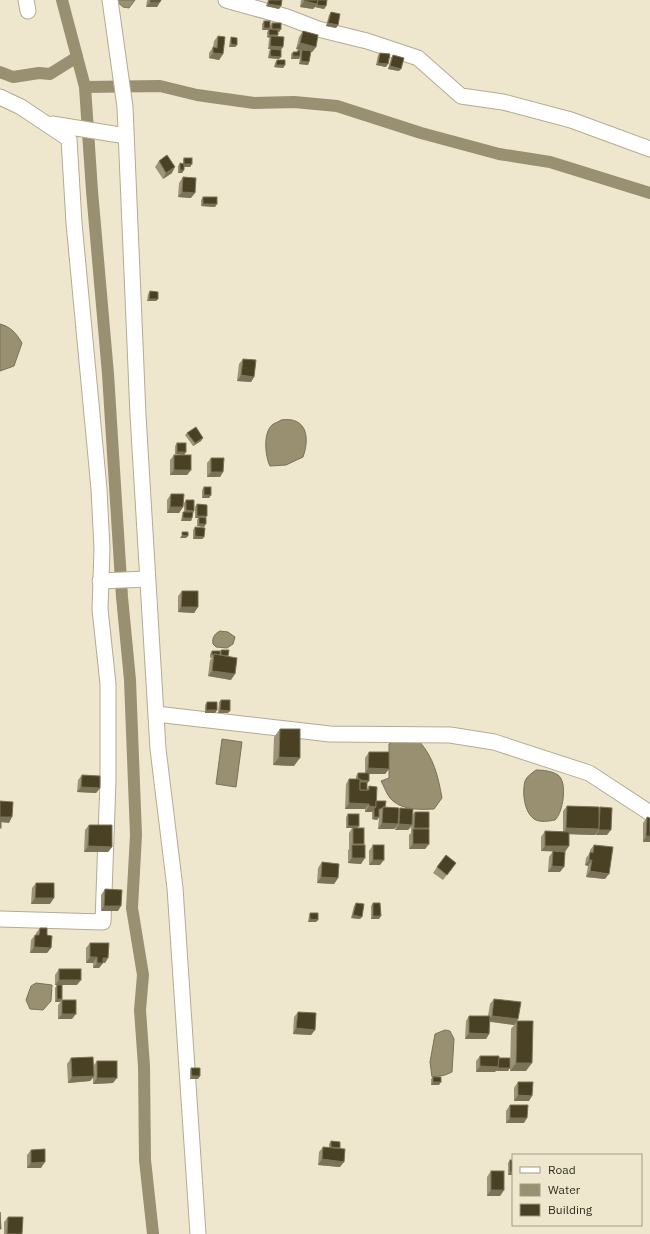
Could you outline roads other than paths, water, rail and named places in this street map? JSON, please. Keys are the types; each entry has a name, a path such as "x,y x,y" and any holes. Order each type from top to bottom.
{"street":[{"path":"110,0 120,62 125,107 129,236 147,579 158,749 174,888 198,1234"},
{"path":"226,0 287,17 318,29 418,58 462,96 503,102 571,120 650,149"},
{"path":"0,97 46,123 69,139 74,223 99,489 102,549 100,609 108,684 108,780 103,922 0,919"},
{"path":"46,123 62,127 126,136"},
{"path":"100,581 147,579"},
{"path":"156,714 330,734 450,735 494,742 589,773 650,813"}],"water":[{"path":"115,0 135,0 129,8 123,7"},
{"path":"0,324 13,331 22,343 14,366 0,371"},
{"path":"281,420 296,421 301,425 306,436 305,450 303,457 286,465 270,466 266,451 267,433 272,425"},
{"path":"220,631 228,632 235,637 233,644 227,648 216,647 213,644 214,636"},
{"path":"222,739 242,742 236,787 216,784"},
{"path":"396,739 419,741 432,761 442,798 434,809 405,807 394,802 387,794 381,781 389,778 389,744"},
{"path":"536,770 558,775 563,784 564,790 562,805 555,820 536,820 531,816 526,807 524,796 525,781 528,776"},
{"path":"36,983 52,985 51,1001 43,1010 30,1009 26,1000 31,986"},
{"path":"445,1030 450,1031 454,1039 452,1072 445,1075 432,1077 430,1062 435,1034"}],"waterway":[{"path":"62,0 85,87 92,191 108,374 122,597 130,680 136,835 132,908 143,975 140,1010 144,1066 145,1160 153,1234"},
{"path":"0,72 13,77 39,73 50,74 77,57"},
{"path":"85,87 160,86 197,95 254,103 294,102 337,106 421,133 499,154 550,162 650,193"}]}
